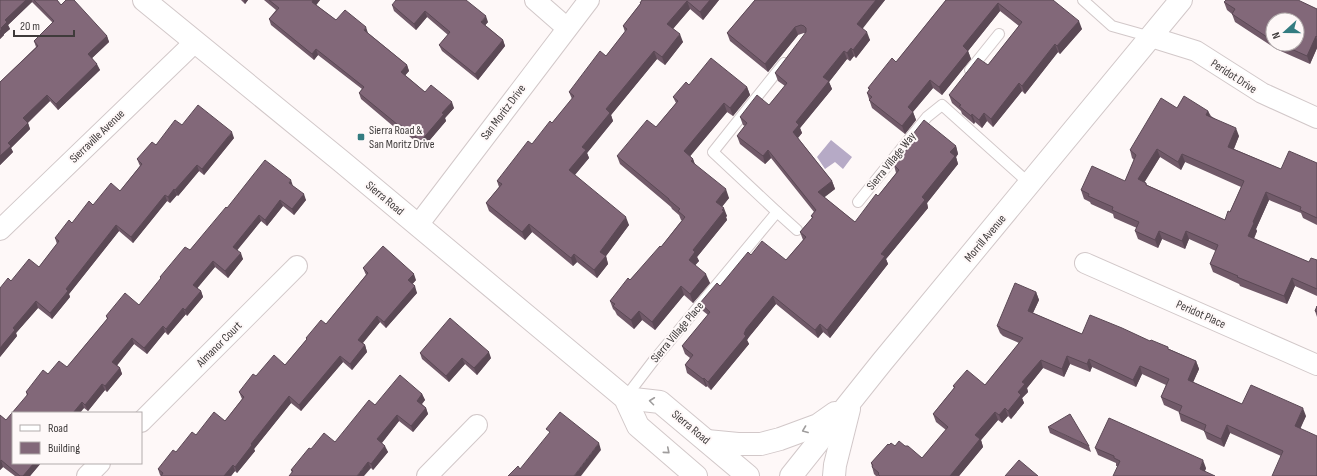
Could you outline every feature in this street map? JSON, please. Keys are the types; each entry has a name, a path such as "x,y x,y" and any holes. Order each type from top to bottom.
{"street":[{"name":"Sierra Road","path":"144,0 342,161 625,398 638,426 689,472"},
{"path":"535,0 567,28"},
{"name":"San Moritz Drive","path":"418,225 589,0"},
{"name":"Morrill Avenue","path":"791,476 850,402 1181,0"},
{"name":"Peridot Drive","path":"1151,37 1196,51 1262,93 1317,118"},
{"name":"Sierraville Avenue","path":"0,230 195,42"},
{"name":"Peridot Place","path":"1085,263 1317,365"},
{"name":"Almanor Court","path":"142,421 297,266"},
{"name":"Sierra Road","path":"625,398 660,402 748,476"},
{"path":"707,441 738,444 761,444 780,439 818,424 850,402"},
{"path":"834,476 835,465 850,402"},
{"path":"427,476 477,425"},
{"path":"86,476 99,464"}],"lane":[{"path":"1083,0 1112,26 1151,37"},
{"path":"966,76 999,34"},
{"path":"789,57 713,152 797,230"},
{"name":"Sierra Village Way","path":"858,202 927,116 944,102 1030,184"},
{"name":"Sierra Village Place","path":"625,398 654,360 777,212"}],"shaded area":[{"path":"831,140 852,157 843,169 835,162 825,169 817,157"}],"building":[{"path":"0,0 26,0 5,20 7,22 0,31"},
{"path":"34,0 57,0 61,5 66,0 74,0 107,36 88,54 97,64 56,104 47,95 23,118 28,123 8,143 11,146 0,156 0,82 38,46 34,41 54,21"},
{"path":"269,0 313,0 312,2 336,20 345,10 366,27 364,30 407,65 401,72 425,92 431,85 452,102 442,113 444,114 421,141 399,124 398,125 359,93 364,87 316,49 312,54 269,19 279,8"},
{"path":"396,0 466,0 486,16 481,22 503,40 475,74 439,45 450,32 425,11 414,24 392,5"},
{"path":"642,0 710,0 700,12 687,1 667,24 680,34 662,57 654,51 606,109 610,113 582,147 586,150 569,170 626,217 600,252 606,256 594,270 574,254 571,258 529,224 522,232 486,203 502,184 497,181 528,141 532,144 550,121 552,123 574,96 569,92 600,51 606,56 627,29 623,26"},
{"path":"755,0 876,0 857,24 867,32 853,50 851,48 847,53 844,51 823,77 829,81 796,122 799,125 793,132 832,181 818,192 855,222 876,194 878,196 899,170 894,165 917,137 913,134 924,120 956,146 950,152 955,156 922,197 925,200 881,254 885,256 827,330 820,324 815,330 773,296 746,329 744,334 746,336 708,382 685,365 693,355 682,346 710,312 700,303 717,283 720,286 748,252 751,255 762,241 786,260 806,237 800,232 813,217 811,216 816,210 768,150 763,156 737,136 747,123 740,117 757,95 769,105 787,83 775,73 806,32 806,28 804,26 801,25 795,27 765,64 727,33"},
{"path":"946,0 1053,0 1079,21 1057,46 1055,44 1022,86 1019,83 991,119 984,113 979,120 972,114 971,116 959,106 961,105 949,95 978,58 988,65 1022,22 998,3 963,46 968,51 939,87 930,80 908,107 913,112 902,126 869,100 872,97 867,93 870,89 868,88 892,58 896,62"},
{"path":"1226,0 1298,0 1317,9 1317,37 1316,36 1307,56 1298,52 1305,52 1305,12 1265,12 1265,36 1232,14 1235,9 1224,2"},
{"path":"711,58 747,87 730,108 724,103 684,151 693,159 691,161 726,189 716,202 724,208 722,210 724,211 693,250 695,252 689,260 706,274 690,294 681,286 652,322 639,311 631,320 613,306 615,304 610,301 628,278 630,280 660,246 661,247 685,217 678,211 680,209 669,199 617,156 647,120 656,127 678,101 673,97 686,82 689,85"},
{"path":"1184,96 1208,111 1206,115 1236,128 1228,147 1281,169 1289,151 1317,163 1317,218 1300,210 1301,207 1266,192 1248,236 1309,262 1311,258 1317,260 1317,289 1292,278 1284,296 1237,277 1238,276 1210,264 1218,245 1186,231 1182,241 1159,231 1155,240 1135,231 1139,222 1112,210 1113,207 1088,196 1089,194 1081,190 1092,166 1125,181 1136,155 1130,150 1161,98 1177,108","holes":["1157,149 1178,162 1182,154 1244,181 1230,212 1228,211 1225,220 1146,185 1146,183 1138,179"]},
{"path":"198,105 232,132 202,169 197,165 168,197 165,195 131,237 116,225 66,289 68,291 50,313 36,301 13,328 15,330 0,348 0,288 8,278 11,281 29,259 39,267 59,241 55,238 69,220 72,223 89,201 93,205 111,183 120,191 142,164 137,159 152,142 156,145 175,120 182,125"},
{"path":"265,160 291,180 289,183 304,194 292,209 280,200 265,220 259,215 233,247 241,253 225,271 213,261 193,285 201,291 185,310 183,308 166,329 163,326 144,348 132,338 112,362 120,368 105,386 102,384 85,405 82,402 74,412 13,412 28,394 26,392 43,370 48,374 59,361 67,367 108,318 106,316 125,293 139,305 185,247 190,250 226,207 227,208"},
{"path":"383,246 414,274 408,280 415,286 384,322 377,316 358,340 365,345 350,364 340,356 299,405 289,396 235,467 233,465 224,476 161,476 163,473 158,469 173,450 176,452 192,432 196,435 214,412 225,421 244,397 239,392 253,374 256,376 274,355 285,365 321,320 326,324 368,273 363,268"},
{"path":"1015,283 1036,292 1028,311 1082,334 1090,315 1150,341 1151,340 1168,347 1168,349 1196,361 1188,380 1242,404 1251,385 1303,408 1295,426 1317,436 1317,476 1272,476 1283,451 1227,425 1221,439 1204,431 1206,425 1179,413 1182,406 1161,397 1169,379 1140,366 1133,380 1089,359 1087,364 1067,356 1062,369 1041,360 1022,382 1025,384 1018,392 1021,395 1008,411 1005,408 999,415 995,412 975,435 980,439 950,476 880,476 878,474 879,473 872,467 873,465 871,463 888,444 889,445 891,443 895,446 899,441 905,446 908,446 922,458 948,427 933,414 955,387 953,386 967,370 985,385 1023,338 997,326"},
{"path":"450,318 489,352 474,368 462,358 446,376 420,353"},
{"path":"400,375 422,394 417,401 426,408 411,426 397,415 377,439 385,446 371,464 368,462 357,476 289,476 293,471 291,470 309,448 311,449 324,433 335,442 369,400 375,405"},
{"path":"560,412 599,443 574,476 508,476 518,466 520,469 550,432 546,429"},
{"path":"12,413 12,464 33,464 23,476 20,476 1,460 0,462 0,415 6,420"},
{"path":"1070,414 1089,446 1048,427"},
{"path":"1109,418 1203,460 1200,469 1215,476 1113,476 1120,461 1114,458 1114,456 1095,448"},
{"path":"1019,460 1038,476 1005,476"}],"place":[{"name":"Sierra Road & San Moritz Drive","path":"361,137"}]}
